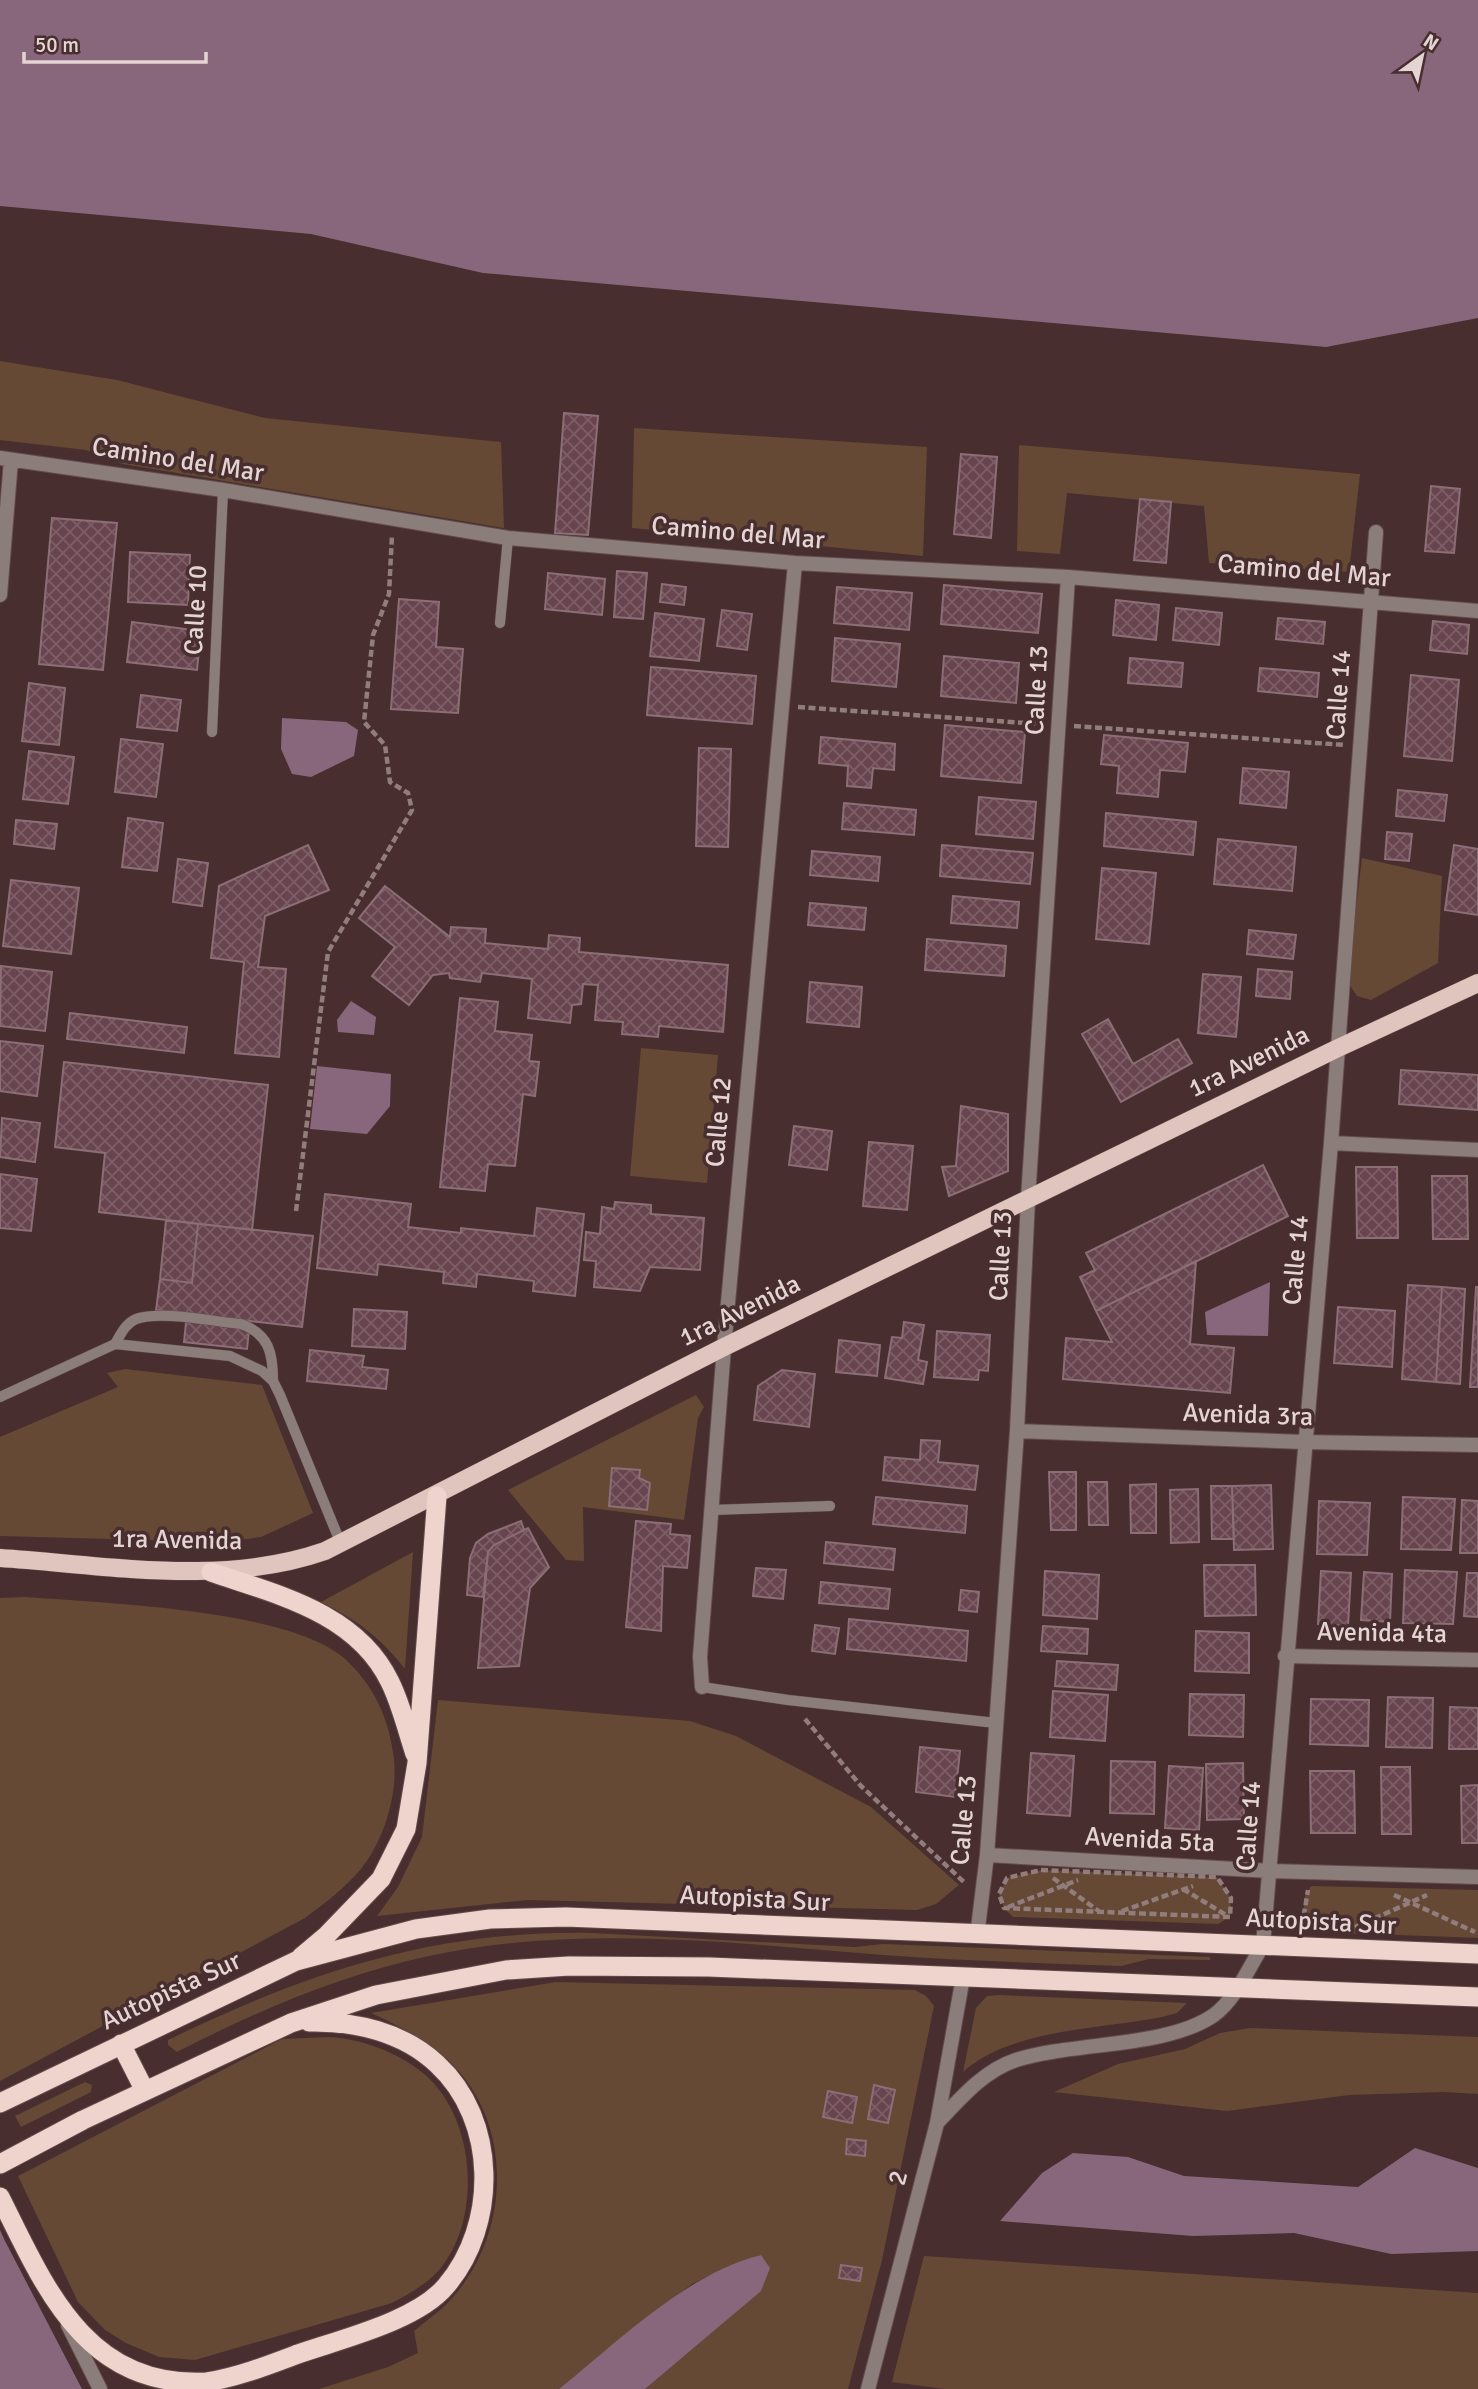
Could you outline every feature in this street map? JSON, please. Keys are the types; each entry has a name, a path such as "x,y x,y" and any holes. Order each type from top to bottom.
{"highway":[{"path":"296,1961 359,1904 392,1861 412,1806 437,1496"},
{"path":"211,1572 301,1604 333,1620 365,1644 391,1684 417,1763"},
{"name":"Autopista Sur","path":"0,2103 296,1961 416,1929 490,1919 566,1917 977,1936 1478,1954"},
{"path":"0,2164 83,2120 291,2023 389,1992 442,1980 519,1969 709,1966 1478,1997"},
{"path":"0,2197 68,2325 103,2358 136,2374 166,2381 228,2382 365,2331 434,2298 447,2286 472,2242 484,2195 483,2156 475,2123 462,2097 438,2064 387,2033 328,2022 291,2023"},
{"path":"121,2043 145,2091"}],"main road":[{"name":"1ra Avenida","path":"0,1558 211,1572 288,1564 341,1544 724,1347 1336,1049 1478,983"}],"street":[{"name":"Camino del Mar","path":"6,459 223,490 508,538 795,563 1068,577 1478,611"},
{"path":"0,595 6,459"},
{"name":"Calle 14","path":"937,2123 975,2083 1014,2060 1069,2048 1145,2038 1192,2025 1214,2015 1238,1986 1263,1945 1271,1871 1303,1442 1331,1143 1377,532"},
{"name":"Calle 12","path":"702,1686 700,1657 710,1510 795,563"},
{"name":"Calle 13","path":"977,1936 987,1855 1017,1431 1028,1199 1068,577"},
{"path":"1331,1143 1478,1150"},
{"name":"Avenida 3ra","path":"1017,1431 1303,1442 1478,1445"},
{"name":"Avenida 4ta","path":"1285,1656 1478,1660"},
{"name":"Avenida 5ta","path":"987,1855 1271,1871 1478,1877"},
{"name":"2","path":"868,2389 937,2123 963,1977"},
{"path":"68,2325 100,2389"}],"lane":[{"name":"Calle 10","path":"212,732 223,490"},
{"path":"500,623 508,538"},
{"path":"115,1343 125,1326 137,1319 158,1316 241,1324 252,1328 266,1341 273,1354 273,1381 341,1544"},
{"path":"0,1397 115,1343 230,1356 248,1363 273,1381"},
{"path":"710,1510 830,1506"},
{"path":"702,1686 788,1700 996,1723"}],"path":[{"path":"296,1211 328,952 412,810 408,793 390,782 385,745 364,722 373,635 388,594 392,520"},
{"path":"788,1700 862,1786 981,1898"},
{"path":"1041,1870 1101,1912"},
{"path":"1004,1908 999,1894 1007,1878 1041,1870 1217,1877"},
{"path":"1004,1908 1098,1872"},
{"path":"1158,1875 1230,1917"},
{"path":"1118,1913 1217,1877"},
{"path":"1217,1877 1231,1898 1230,1917"},
{"path":"1388,1892 1475,1931"},
{"path":"1354,1928 1430,1894"},
{"path":"1004,1908 1230,1917"}],"shaded area":[{"path":"0,0 1478,0 1478,318 1326,347 483,273 311,234 0,206"},
{"path":"0,361 117,380 265,418 501,442 504,528 123,464 86,450 0,440"},
{"path":"634,428 927,447 923,556 632,528"},
{"path":"1019,445 1360,474 1349,572 1209,563 1204,506 1067,493 1060,554 1017,551"},
{"path":"282,718 346,722 358,730 354,756 311,777 292,774 281,749"},
{"path":"1362,858 1442,876 1438,963 1371,1000 1357,996 1347,981"},
{"path":"351,1001 376,1017 374,1035 338,1032 337,1020"},
{"path":"641,1048 718,1055 707,1183 630,1176"},
{"path":"317,1066 391,1074 390,1106 367,1134 310,1129"},
{"path":"1270,1282 1268,1336 1207,1335 1205,1312"},
{"path":"125,1369 262,1385 313,1513 261,1537 224,1542 0,1536 0,1437 118,1387 107,1373"},
{"path":"696,1395 704,1407 698,1418 684,1520 583,1507 584,1561 566,1560 508,1490"},
{"path":"413,1552 405,1669 387,1648 367,1631 346,1615 321,1602"},
{"path":"25,1597 192,1611 281,1629 317,1642 355,1668 372,1692 389,1731 395,1774 391,1803 376,1846 355,1876 320,1907 305,1918 0,2081 0,1598"},
{"path":"438,1700 690,1721 736,1736 871,1807 959,1885 936,1904 917,1910 527,1900 377,1916 398,1887 422,1837"},
{"path":"1041,1870 1217,1877 1231,1898 1230,1917 1218,1924 1013,1917 1004,1908 999,1894 1007,1878"},
{"path":"1311,1886 1478,1890 1478,1938 1346,1933 1302,1926 1305,1896"},
{"path":"592,1933 855,1947 883,1944 1210,1957 1210,1960 1149,1959 1121,1966 942,1959 656,1939 541,1941 485,1946 429,1956 363,1973 238,2022 177,2052 168,2045 168,2040 271,1994 373,1960 479,1939"},
{"path":"556,1982 915,1990 926,1996 934,2006 882,2260 848,2389 645,2389 760,2291 761,2255 743,2260 692,2284 559,2389 319,2389 388,2367 418,2353 414,2331 450,2301 474,2268 487,2237 495,2204 497,2170 492,2137 481,2106 464,2078 424,2041 371,2013"},
{"path":"987,1996 1187,2003 1177,2013 1162,2017 1057,2033 1005,2047 963,2072 976,2008"},
{"path":"1250,2028 1478,2037 1478,2094 1443,2092 1349,2095 1227,2111 1054,2092 1118,2064 1185,2049 1220,2033"},
{"path":"329,2037 366,2044 402,2059 423,2073 440,2091 454,2114 467,2166 468,2193 464,2219 455,2244 443,2265 426,2282 392,2303 195,2360 159,2357 126,2343 105,2330 78,2302 18,2176 282,2039"},
{"path":"85,2082 92,2085 91,2092 21,2127 15,2116"},
{"path":"1415,2148 1478,2168 1478,2251 1391,2254 1294,2233 1193,2236 1000,2221 1042,2173 1073,2153 1128,2157 1184,2176 1358,2187"},
{"path":"0,2230 5,2241 82,2389 0,2389"},
{"path":"761,2255 770,2268 761,2291 645,2389 559,2389 680,2293 733,2264"},
{"path":"924,2256 1478,2293 1478,2389 945,2389 892,2382"}],"building":[{"path":"564,413 598,416 588,535 555,533"},
{"path":"961,454 997,457 991,538 954,534"},
{"path":"1431,486 1460,489 1454,553 1425,551"},
{"path":"1140,499 1171,502 1166,563 1134,560"},
{"path":"52,518 117,523 103,670 39,664"},
{"path":"130,552 190,555 188,605 128,602"},
{"path":"617,571 647,573 643,619 614,617"},
{"path":"548,573 605,579 602,615 545,609"},
{"path":"662,584 686,587 684,605 660,602"},
{"path":"944,585 1042,594 1038,633 941,624"},
{"path":"837,587 912,593 909,630 834,623"},
{"path":"399,599 439,602 436,647 463,649 458,713 391,709"},
{"path":"1116,600 1159,605 1156,640 1113,635"},
{"path":"1176,608 1222,613 1219,645 1173,640"},
{"path":"722,610 752,614 747,650 717,646"},
{"path":"655,613 704,619 699,661 650,656"},
{"path":"1278,618 1325,622 1323,644 1276,639"},
{"path":"1433,621 1469,625 1467,654 1430,650"},
{"path":"132,622 201,631 197,670 127,662"},
{"path":"835,638 900,644 896,687 832,681"},
{"path":"944,656 1019,663 1016,703 941,696"},
{"path":"1130,658 1183,663 1181,687 1128,683"},
{"path":"651,667 756,676 752,724 647,715"},
{"path":"1260,668 1319,673 1317,697 1258,691"},
{"path":"1411,675 1459,680 1452,761 1404,756"},
{"path":"29,683 65,688 59,745 22,741"},
{"path":"141,695 181,700 177,731 137,727"},
{"path":"945,725 1025,732 1021,783 941,776"},
{"path":"1104,735 1188,743 1185,772 1160,770 1158,797 1117,793 1119,766 1101,764"},
{"path":"821,737 895,744 894,770 873,768 871,788 847,786 848,766 819,763"},
{"path":"121,739 163,744 156,797 115,792"},
{"path":"699,748 731,749 728,847 696,846"},
{"path":"29,751 74,757 68,804 23,799"},
{"path":"1243,768 1289,772 1286,808 1240,803"},
{"path":"1398,790 1447,795 1444,821 1396,816"},
{"path":"979,797 1036,802 1033,839 976,834"},
{"path":"844,803 916,810 914,835 842,829"},
{"path":"1106,813 1196,822 1193,855 1104,846"},
{"path":"128,818 163,823 157,871 122,867"},
{"path":"16,820 57,824 54,849 14,844"},
{"path":"1387,832 1412,834 1409,861 1385,859"},
{"path":"1218,839 1296,847 1292,891 1214,884"},
{"path":"308,845 329,890 265,916 258,967 286,969 279,1057 235,1053 244,962 211,958 219,886"},
{"path":"942,845 1033,853 1030,884 940,876"},
{"path":"1454,845 1478,849 1478,915 1445,910"},
{"path":"812,851 880,857 878,881 810,875"},
{"path":"178,859 208,863 202,906 173,902"},
{"path":"1102,868 1156,873 1149,944 1096,939"},
{"path":"11,880 79,888 71,954 3,946"},
{"path":"385,886 450,937 451,927 486,929 485,943 548,949 549,935 580,938 579,952 728,965 723,1032 659,1026 658,1037 622,1034 623,1022 595,1020 598,985 583,984 581,1004 572,1005 570,1023 528,1018 532,979 482,973 480,982 450,978 449,973 433,975 409,1005 372,976 395,947 359,918"},
{"path":"953,896 1019,902 1017,928 951,923"},
{"path":"810,903 866,908 864,930 808,925"},
{"path":"1249,930 1296,935 1293,959 1247,954"},
{"path":"927,939 1006,946 1004,976 925,970"},
{"path":"1,966 52,972 45,1031 0,1026"},
{"path":"1258,969 1292,972 1290,999 1256,996"},
{"path":"1203,974 1241,977 1236,1037 1198,1033"},
{"path":"810,982 862,987 859,1027 807,1022"},
{"path":"460,998 498,1002 495,1031 532,1035 529,1061 539,1062 535,1096 523,1094 515,1166 488,1164 485,1191 440,1187"},
{"path":"70,1013 187,1027 184,1053 67,1039"},
{"path":"1108,1019 1133,1064 1178,1039 1192,1063 1121,1102 1082,1034"},
{"path":"0,1041 43,1046 37,1096 0,1091"},
{"path":"64,1062 268,1085 252,1230 99,1212 105,1153 55,1147"},
{"path":"1401,1070 1478,1075 1478,1110 1399,1104"},
{"path":"961,1106 1008,1114 1008,1171 949,1196 942,1167 956,1166"},
{"path":"2,1118 40,1123 35,1162 0,1157"},
{"path":"794,1126 832,1131 827,1170 789,1165"},
{"path":"869,1142 913,1146 907,1210 863,1206"},
{"path":"1263,1165 1288,1216 1096,1311 1080,1277 1095,1270 1086,1253"},
{"path":"1356,1167 1397,1167 1398,1238 1357,1238"},
{"path":"0,1174 37,1179 31,1231 0,1228"},
{"path":"1432,1176 1467,1176 1468,1239 1433,1239"},
{"path":"325,1194 411,1204 408,1227 461,1233 461,1228 534,1236 537,1208 584,1214 575,1296 533,1291 534,1281 477,1274 476,1287 443,1283 444,1272 378,1264 377,1275 317,1268"},
{"path":"615,1202 651,1205 651,1214 704,1218 700,1270 650,1267 640,1291 594,1287 596,1261 584,1260 586,1232 600,1234 602,1207 614,1209"},
{"path":"166,1220 198,1224 192,1283 160,1279"},
{"path":"198,1224 313,1236 302,1327 156,1310 160,1279 192,1283"},
{"path":"1196,1261 1190,1344 1234,1348 1230,1393 1063,1379 1066,1338 1112,1342 1096,1311"},
{"path":"1408,1285 1442,1287 1436,1382 1402,1379"},
{"path":"1442,1287 1465,1289 1460,1384 1436,1382"},
{"path":"1476,1287 1478,1387 1470,1387"},
{"path":"1338,1307 1395,1311 1392,1367 1334,1363"},
{"path":"354,1309 407,1312 405,1349 352,1346"},
{"path":"187,1313 250,1321 247,1349 184,1342"},
{"path":"904,1322 924,1325 918,1360 927,1362 923,1384 885,1378 892,1337 902,1338"},
{"path":"937,1331 990,1335 988,1371 979,1370 978,1380 934,1377"},
{"path":"839,1340 880,1345 877,1376 836,1372"},
{"path":"310,1350 364,1356 362,1367 388,1370 386,1389 307,1381"},
{"path":"782,1370 815,1374 809,1427 754,1420 758,1386"},
{"path":"921,1440 940,1441 938,1462 978,1466 975,1490 883,1480 885,1457 920,1460"},
{"path":"612,1468 640,1470 639,1478 650,1483 647,1510 609,1506"},
{"path":"1049,1472 1076,1472 1076,1530 1051,1530"},
{"path":"1088,1482 1107,1482 1108,1525 1089,1525"},
{"path":"1156,1484 1156,1533 1131,1533 1130,1485"},
{"path":"1271,1485 1273,1549 1234,1550 1232,1486"},
{"path":"1211,1486 1232,1486 1234,1539 1212,1539"},
{"path":"1198,1489 1199,1542 1171,1543 1170,1490"},
{"path":"876,1497 967,1506 965,1533 873,1524"},
{"path":"1403,1497 1455,1499 1451,1550 1401,1549"},
{"path":"1462,1500 1478,1501 1478,1553 1460,1553"},
{"path":"1319,1501 1370,1503 1367,1555 1317,1554"},
{"path":"521,1521 524,1530 494,1545 488,1552 483,1597 467,1595 470,1558 476,1543 488,1534"},
{"path":"636,1521 671,1524 670,1534 690,1536 687,1568 663,1566 661,1631 626,1627"},
{"path":"528,1528 549,1567 530,1588 519,1666 478,1668 488,1552 494,1545"},
{"path":"826,1542 895,1549 893,1570 824,1563"},
{"path":"1204,1565 1255,1565 1256,1615 1205,1616"},
{"path":"756,1568 786,1570 783,1599 753,1596"},
{"path":"1405,1570 1457,1572 1453,1624 1403,1623"},
{"path":"1045,1571 1099,1575 1097,1619 1043,1615"},
{"path":"1321,1571 1351,1573 1348,1626 1318,1624"},
{"path":"1364,1572 1392,1574 1390,1622 1361,1620"},
{"path":"1467,1573 1478,1573 1478,1617 1464,1616"},
{"path":"821,1582 890,1589 888,1609 819,1603"},
{"path":"961,1590 979,1592 977,1612 959,1610"},
{"path":"849,1619 968,1631 966,1661 847,1649"},
{"path":"815,1625 839,1628 835,1654 812,1651"},
{"path":"1043,1626 1088,1629 1087,1654 1041,1651"},
{"path":"1196,1631 1249,1633 1249,1673 1195,1671"},
{"path":"1057,1661 1118,1665 1116,1690 1055,1686"},
{"path":"1053,1691 1108,1695 1105,1741 1050,1737"},
{"path":"1190,1694 1244,1695 1243,1737 1189,1735"},
{"path":"1388,1697 1433,1698 1432,1748 1386,1747"},
{"path":"1311,1699 1369,1700 1368,1746 1310,1744"},
{"path":"1450,1707 1478,1708 1478,1749 1449,1749"},
{"path":"920,1747 960,1751 955,1797 916,1792"},
{"path":"1031,1753 1074,1756 1070,1816 1027,1813"},
{"path":"1111,1761 1155,1762 1154,1814 1110,1813"},
{"path":"1243,1763 1244,1819 1207,1820 1206,1764"},
{"path":"1169,1766 1203,1768 1199,1830 1165,1828"},
{"path":"1381,1767 1410,1767 1411,1834 1382,1834"},
{"path":"1310,1771 1354,1771 1355,1833 1311,1833"},
{"path":"1478,1785 1478,1843 1462,1843 1461,1786"},
{"path":"874,2085 895,2090 888,2123 868,2119"},
{"path":"828,2091 857,2097 852,2123 823,2117"},
{"path":"847,2139 866,2141 865,2156 846,2154"},
{"path":"841,2265 862,2268 860,2281 839,2278"}]}
